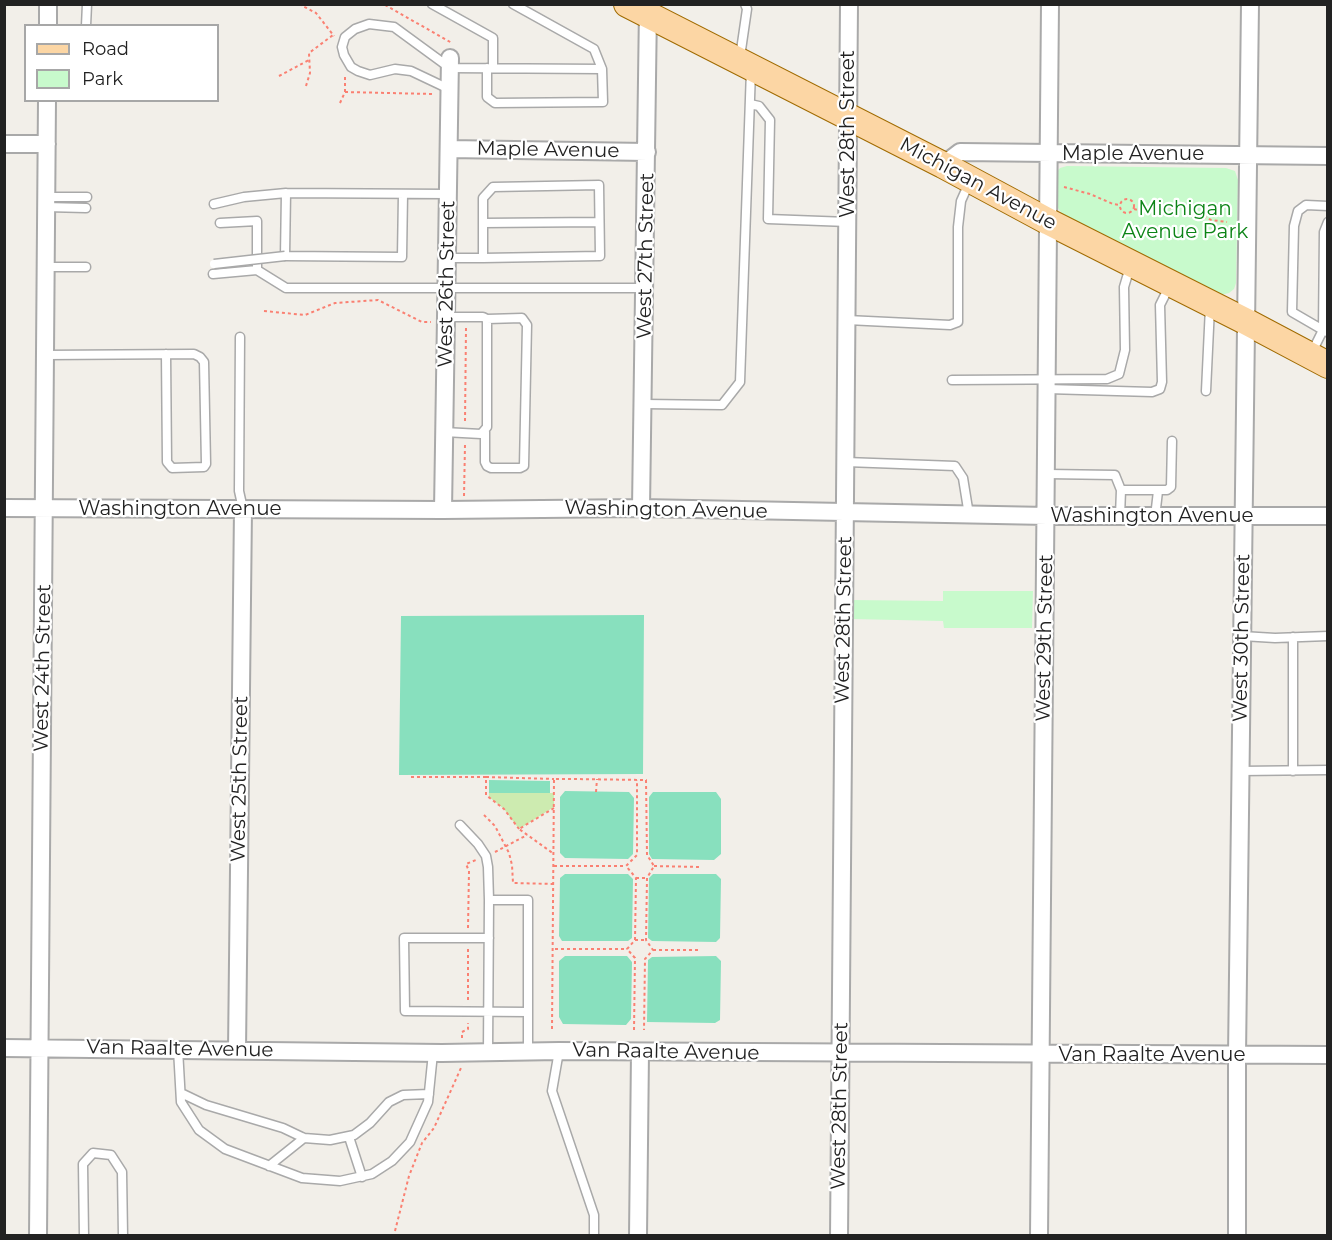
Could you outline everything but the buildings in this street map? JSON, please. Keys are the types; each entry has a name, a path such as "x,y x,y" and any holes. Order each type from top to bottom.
{"main road":[{"name":"Michigan Avenue","path":"641,8 745,66 943,165 1319,361"}],"street":[{"path":"48,4 48,24"},
{"name":"West 28th Street","path":"839,1236 849,4"},
{"name":"West 29th Street","path":"1039,1236 1050,4"},
{"name":"West 30th Street","path":"1237,1236 1237,1055 1250,4"},
{"name":"West 27th Street","path":"641,8 647,152 641,508"},
{"name":"West 26th Street","path":"443,510 450,63"},
{"name":"West 24th Street","path":"38,1236 47,102"},
{"path":"4,144 46,144"},
{"name":"Maple Avenue","path":"449,149 647,152"},
{"name":"Maple Avenue","path":"943,165 960,152 1328,156"},
{"name":"Washington Avenue","path":"4,508 464,510 641,508 1047,516 1328,516"},
{"name":"West 25th Street","path":"237,1050 243,509"},
{"name":"Van Raalte Avenue","path":"4,1047 433,1053 558,1051 1328,1055"},
{"path":"638,1236 640,1052"}],"lane":[{"path":"86,24 87,4"},
{"path":"432,4 493,38 487,97 495,103 603,102 602,69 594,49 513,4"},
{"path":"644,405 722,405 740,382 750,104 745,66 746,4"},
{"path":"450,90 411,71 395,69 370,75 358,71 351,67 344,55 345,37 369,24 394,27 450,63 490,68 602,69"},
{"path":"750,104 759,106 770,120 768,219 848,222"},
{"path":"847,320 950,325 958,322 960,315 958,227 961,201 971,180"},
{"path":"447,258 483,258 600,256 599,185 494,187 483,198 483,258"},
{"path":"214,204 244,197 286,193 448,194"},
{"path":"285,256 286,193"},
{"path":"403,194 402,257 285,256 213,269 257,270 286,288 646,288"},
{"path":"46,202 87,198"},
{"path":"46,202 86,208"},
{"path":"1325,332 1292,312 1294,226 1298,211 1306,205 1328,206"},
{"path":"220,223 257,221 257,270"},
{"path":"483,223 599,222"},
{"path":"1319,361 1325,332 1324,241 1325,226 1328,222"},
{"path":"1048,384 1107,379 1119,374 1125,350 1124,286 1131,264"},
{"path":"46,267 86,267"},
{"path":"952,380 1048,384 1152,393 1160,389 1162,382 1160,305 1170,284"},
{"path":"1206,391 1211,304"},
{"path":"446,320 483,317 487,319 522,318 527,325 524,466 520,468 491,468 485,462 487,319"},
{"path":"240,338 238,492 243,509"},
{"path":"45,355 166,354 194,354 200,357 204,362 206,464 204,467 172,468 167,462 166,354"},
{"path":"444,432 482,434 485,432"},
{"path":"1121,490 1158,491 1171,487 1172,441"},
{"path":"846,462 955,466 963,478 969,515"},
{"path":"1047,474 1115,474 1121,490 1120,516"},
{"path":"1155,517 1158,491"},
{"path":"1242,636 1328,636"},
{"path":"1293,637 1293,771"},
{"path":"1240,771 1328,770"},
{"path":"460,825 478,844 486,856 488,867 488,1052"},
{"path":"489,900 528,900 528,1051"},
{"path":"489,938 404,938 405,1011 528,1012"},
{"path":"178,1049 181,1102 199,1130 225,1149 302,1178 340,1181 372,1174 392,1161 410,1142 428,1102 433,1053"},
{"path":"558,1051 552,1091 594,1215 594,1236"},
{"path":"181,1093 206,1105 283,1128 304,1138 330,1140 349,1137 370,1124 388,1102 403,1095 429,1094"},
{"path":"349,1137 362,1177"},
{"path":"270,1166 304,1138"},
{"path":"84,1236 83,1164 93,1154 111,1155 122,1172 123,1236"}],"path":[{"path":"299,4 316,13 343,45"},
{"path":"306,86 310,73 309,53 333,35"},
{"path":"279,76 309,60"},
{"path":"340,103 345,92"},
{"path":"1064,188 1090,194 1120,205"},
{"path":"1120,205 1122,201 1129,199 1133,202 1134,209"},
{"path":"1120,205 1124,213 1134,209 1186,207 1211,220 1227,222"},
{"path":"264,311 305,315 334,303 378,300 422,322 446,320 466,325 464,510"},
{"path":"411,777 646,780 647,855 654,866"},
{"path":"486,777 486,795 504,809 519,829 554,854"},
{"path":"552,1029 554,779"},
{"path":"596,792 597,779"},
{"path":"554,866 626,866 637,855 637,780"},
{"path":"519,829 554,807"},
{"path":"484,815 495,826 506,846 512,865 513,882 554,884"},
{"path":"466,864 527,835"},
{"path":"637,855 647,855"},
{"path":"553,949 627,949 635,940 636,878 626,866"},
{"path":"654,866 699,867"},
{"path":"653,950 646,940 646,878 654,866"},
{"path":"636,878 646,878"},
{"path":"635,940 646,940"},
{"path":"627,949 635,958 634,1030"},
{"path":"644,1030 645,958 653,950 700,950"}],"green space":[{"name":"Michigan Avenue Park","path":"1067,166 1226,168 1235,171 1238,180 1234,289 1221,295 1064,217 1054,202 1055,174 1060,168"},
{"path":"943,591 1033,591 1032,628 944,628 943,621 851,619 851,600 943,601"},
{"path":"644,615 643,774 399,775 401,616"},
{"path":"489,780 550,781 550,793 489,793"},
{"path":"565,791 629,792 634,798 633,854 628,859 565,858 560,853 560,797"},
{"path":"653,792 716,792 721,799 721,854 714,860 652,859 649,854 649,797"},
{"path":"489,793 554,793 554,807 519,829 504,809 489,797"},
{"path":"565,874 628,874 633,879 632,938 628,941 562,941 559,936 560,878"},
{"path":"653,874 716,874 721,879 720,938 716,942 652,941 648,938 649,878"},
{"path":"565,956 627,956 632,962 631,1019 626,1025 563,1024 559,1017 559,961"},
{"path":"716,956 721,961 720,1020 715,1023 647,1022 648,960 652,957"}]}
